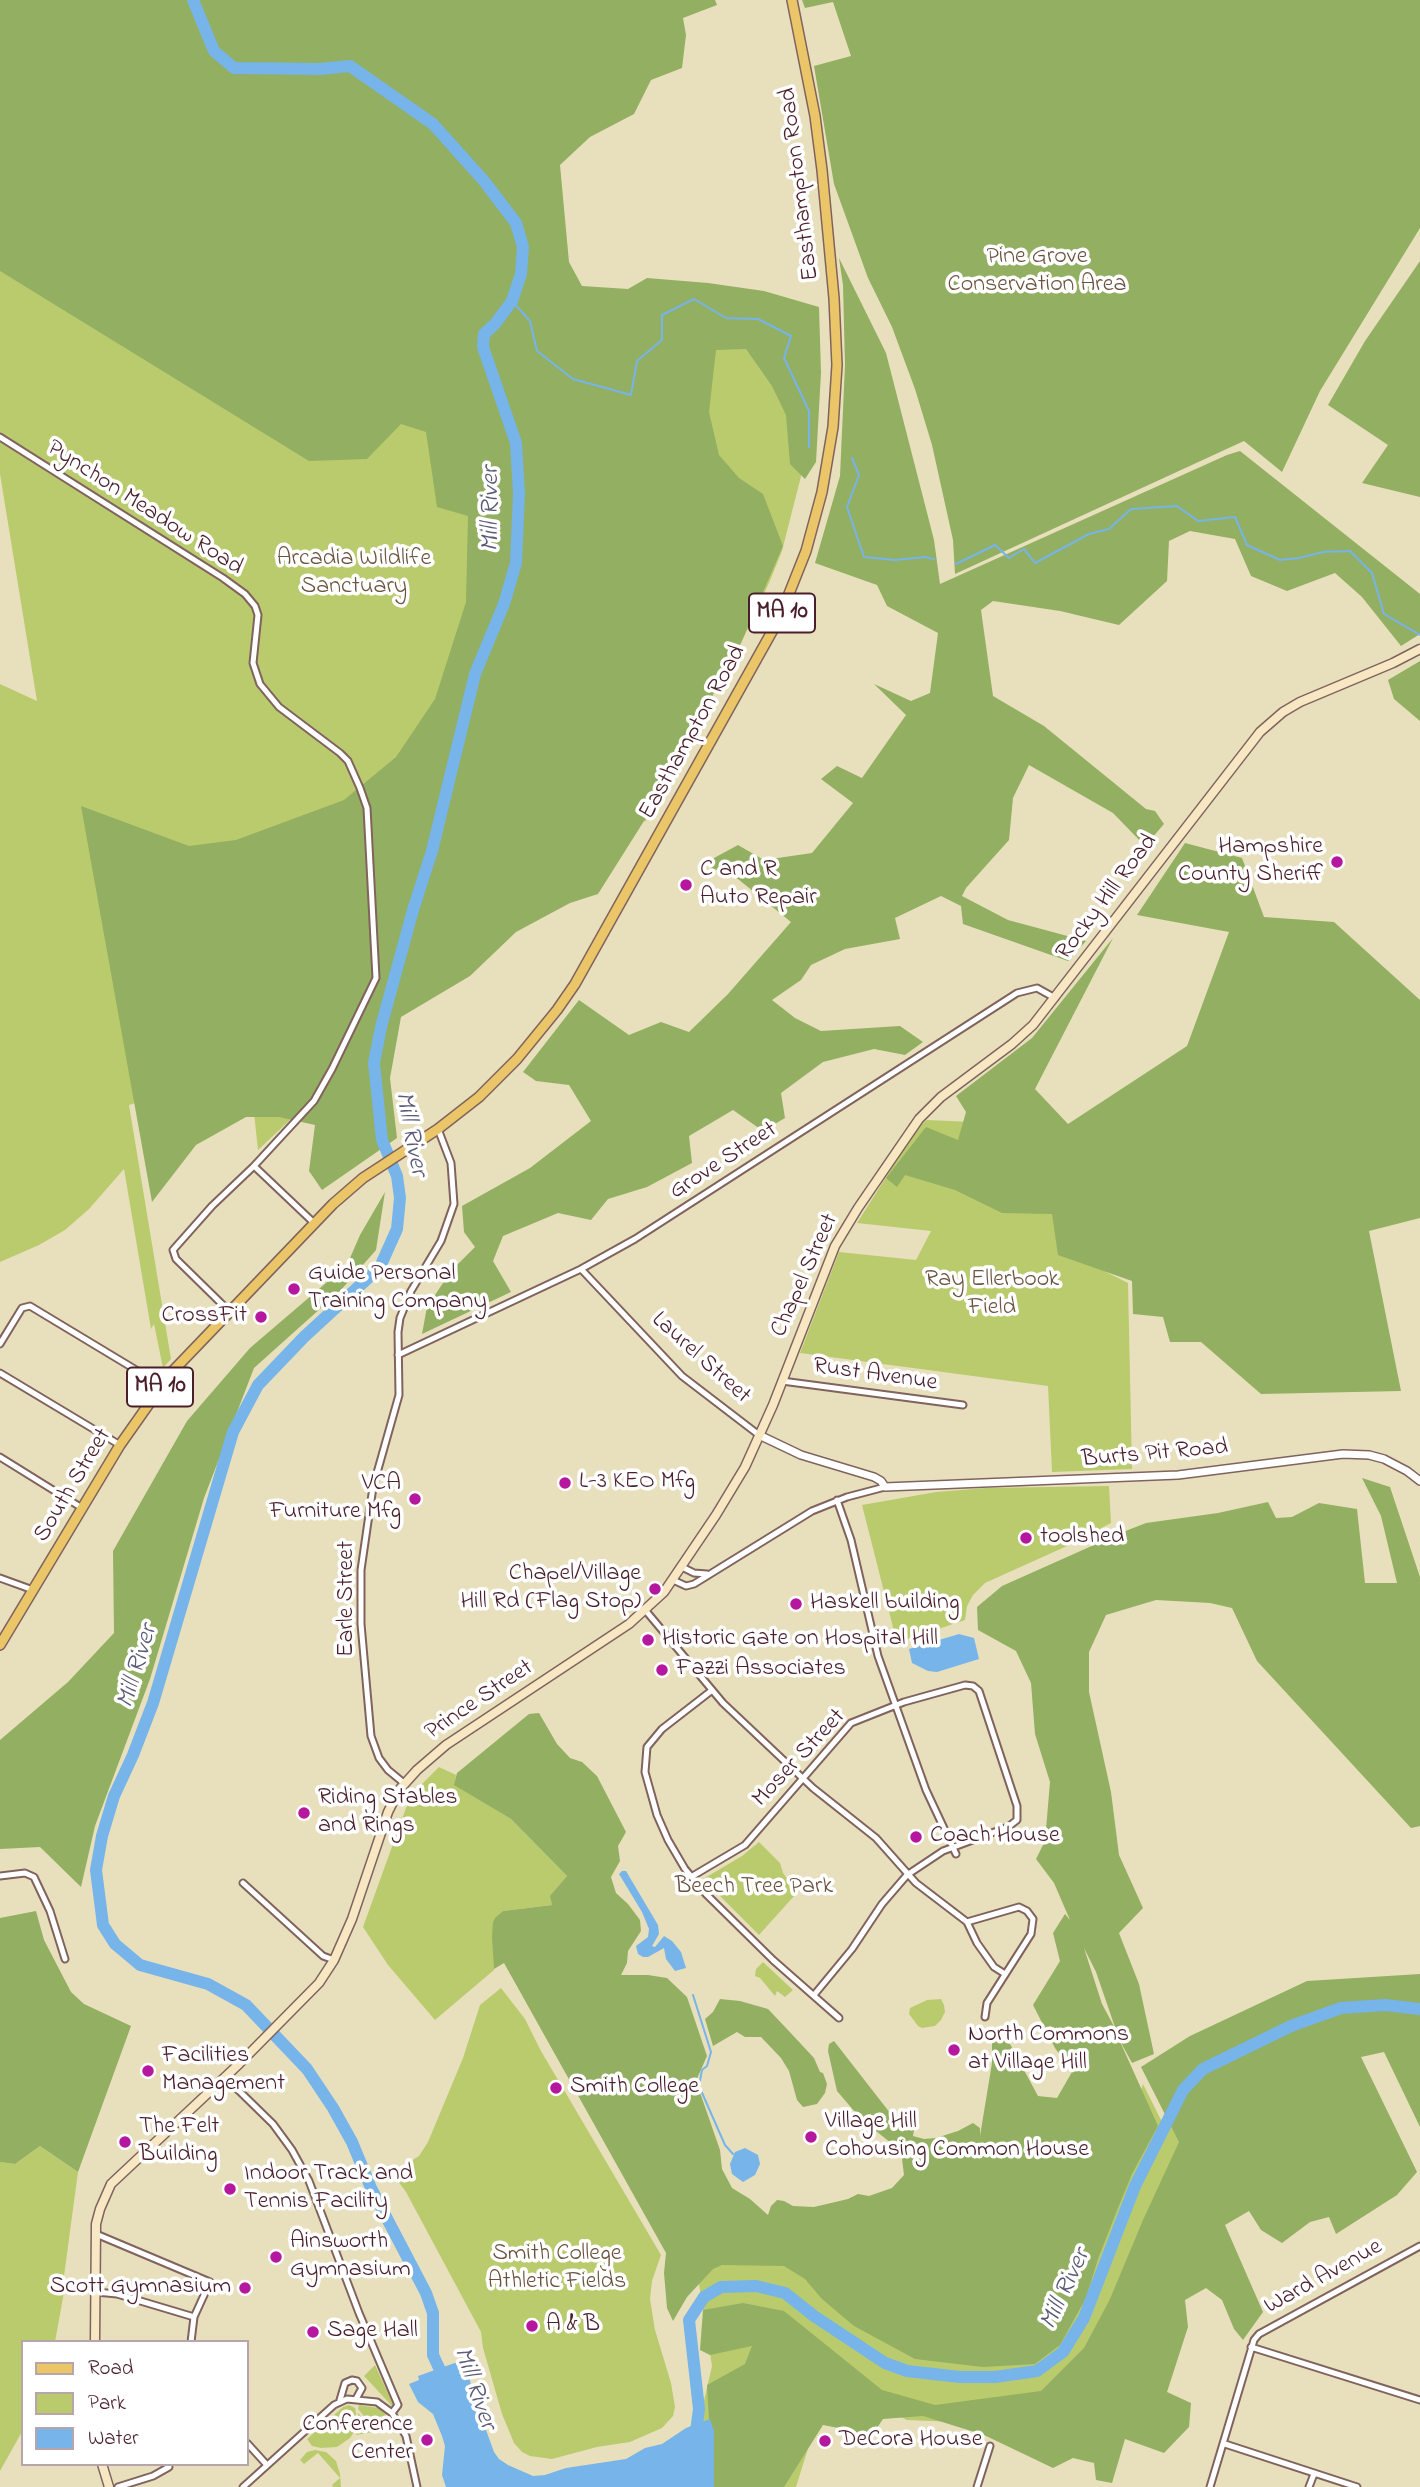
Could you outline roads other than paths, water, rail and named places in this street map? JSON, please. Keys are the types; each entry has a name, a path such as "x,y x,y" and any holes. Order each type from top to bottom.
{"main road":[{"name":"Easthampton Road","path":"438,1129 479,1097 505,1071 542,1029 575,984 773,631 811,537 831,443 837,381 837,326 815,116 792,0"},
{"name":"Rocky Hill Road","path":"1055,998 1261,732 1283,712 1300,702 1420,649"},
{"name":"Chapel Street","path":"646,1611 673,1580 732,1490 782,1381 835,1246 912,1128 941,1097 1026,1032 1055,998"},
{"name":"South Street","path":"0,1645 120,1446 161,1385 229,1311 350,1189 438,1129"},
{"name":"Prince Street","path":"95,2340 96,2234 100,2209 111,2184 225,2077 319,1983 334,1960 352,1919 388,1812 405,1784 446,1745 646,1611"},
{"path":"103,2466 109,2487"}],"street":[{"name":"Pynchon Meadow Road","path":"0,437 245,594 255,606 258,615 253,663 260,684 279,707 348,761 367,808 376,978 314,1101 173,1250 176,1259 229,1311"},
{"name":"Grove Street","path":"398,1355 580,1269 682,1211 1017,993 1037,988 1055,998"},
{"name":"Earle Street","path":"405,1784 388,1770 379,1758 372,1736 360,1595 368,1510 399,1395 398,1332 404,1306 441,1241 454,1204 452,1163 438,1129"},
{"path":"254,1166 314,1223"},
{"name":"Laurel Street","path":"580,1269 682,1376 759,1435 801,1455 874,1477 885,1487"},
{"path":"0,1344 20,1310 26,1306 35,1308 161,1385"},
{"path":"0,1373 120,1446"},
{"name":"Rust Avenue","path":"782,1381 963,1405"},
{"name":"Burts Pit Road","path":"885,1487 1178,1475 1343,1454 1369,1455 1384,1459 1420,1481"},
{"path":"0,1457 82,1508"},
{"path":"673,1580 686,1586 694,1584 795,1520 837,1500 885,1487"},
{"path":"837,1500 851,1540 878,1656 926,1790 956,1854"},
{"path":"682,1567 694,1573 707,1574"},
{"path":"0,1578 33,1590"},
{"path":"646,1611 711,1691 804,1780 876,1839 926,1893 967,1922 977,1943 994,1967 1005,1974"},
{"name":"Moser Street","path":"691,1877 745,1845 804,1780 834,1740 852,1723 897,1705 965,1685 973,1686 979,1691 1017,1806 1017,1820 1008,1827 953,1847"},
{"path":"711,1691 656,1735 647,1747 645,1772 657,1815 668,1840 691,1877 737,1926 839,2018"},
{"path":"814,1995 852,1949 882,1904 908,1875 953,1847"},
{"path":"0,1875 25,1873 34,1877 50,1911 65,1959"},
{"path":"243,1884 323,1956 334,1960"},
{"path":"967,1922 1019,1907 1027,1911 1033,1919 1031,1934 987,2003 985,2017"},
{"path":"225,2077 273,2124 292,2150 309,2181 359,2314 398,2405 392,2413"},
{"path":"96,2234 210,2282 194,2318 191,2340"},
{"name":"Ward Avenue","path":"1251,2347 1259,2334 1420,2246"},
{"path":"96,2291 117,2294 194,2318"},
{"path":"1210,2487 1251,2347 1420,2400"},
{"path":"339,2402 345,2383 352,2380 357,2381 362,2388 356,2399"},
{"path":"243,2487 339,2402 356,2399 379,2403 392,2413 407,2435 417,2487"},
{"path":"248,2444 267,2465"},
{"path":"1224,2444 1357,2487"},
{"path":"978,2487 990,2446"},
{"path":"118,2487 153,2476 169,2467"},
{"path":"1309,2487 1314,2474"}],"water":[{"path":"959,1634 974,1638 979,1659 937,1672 928,1671 912,1663 909,1649"},
{"path":"626,1871 658,1925 659,1934 652,1946 655,1947 664,1936 672,1941 681,1952 686,1968 675,1971 666,1959 664,1948 648,1957 638,1954 636,1946 648,1937 649,1929 619,1874"},
{"path":"745,2148 758,2155 760,2164 755,2175 743,2182 732,2174 730,2164 735,2152"},
{"path":"466,2359 472,2391 494,2452 508,2465 533,2476 626,2459 645,2448 662,2444 686,2428 710,2419 714,2431 714,2487 446,2487 442,2475 445,2446 442,2436 433,2414 418,2402 409,2384 419,2380 418,2376"}],"waterway":[{"name":"Mill River","path":"193,0 214,51 234,68 320,69 350,66 433,124 484,181 516,223 523,247 521,274 512,301 484,334 483,347 516,443 519,493 516,563 504,604 475,674 432,851 413,910 381,1027 374,1063 382,1140 397,1176 400,1198 397,1229 380,1267 304,1337 258,1385 233,1432 153,1703 114,1796 102,1836 96,1870 103,1925 115,1944 140,1965 208,1984 246,2005 307,2069 352,2142 371,2188 426,2293 433,2313 433,2355 446,2383"},
{"path":"512,301 530,321 537,351 573,379 631,395 637,361 662,340 662,315 694,299 726,318 758,319 791,336 784,358 809,411 809,447"},
{"path":"852,458 859,475 847,507 864,557 895,560 925,557 934,559"},
{"path":"956,564 995,545 1009,558 1024,549 1035,563 1089,534 1109,529 1131,509 1177,506 1198,521 1235,517 1247,545 1280,560 1323,552 1350,551 1372,573 1384,614 1420,635"},
{"path":"693,1995 711,2052 707,2066 702,2070 699,2086 725,2145 733,2154"},
{"name":"Mill River","path":"695,2438 699,2409 689,2320 704,2297 721,2287 756,2286 785,2293 814,2316 885,2363 907,2371 960,2377 995,2377 1037,2371 1063,2352 1084,2318 1135,2186 1183,2090 1203,2069 1291,2026 1341,2008 1385,2005 1420,2009"}],"place":[{"name":"Hampshire County Sheriff","path":"1337,862"},
{"name":"C and R Auto Repair","path":"686,885"},
{"name":"Guide Personal Training Company","path":"294,1289"},
{"name":"CrossFit","path":"261,1317"},
{"name":"L-3 KEO Mfg","path":"565,1483"},
{"name":"VCA Furniture Mfg","path":"415,1499"},
{"name":"toolshed","path":"1026,1538"},
{"name":"Chapel/Village Hill Rd (Flag Stop)","path":"655,1589"},
{"name":"Haskell building","path":"796,1604"},
{"name":"Historic Gate on Hospital Hill","path":"648,1640"},
{"name":"Fazzi Associates","path":"662,1670"},
{"name":"Riding Stables and Rings","path":"304,1813"},
{"name":"Coach House","path":"916,1837"},
{"name":"North Commons at Village Hill","path":"954,2050"},
{"name":"Facilities Management","path":"148,2071"},
{"name":"Smith College","path":"556,2088"},
{"name":"Village Hill Cohousing Common House","path":"811,2137"},
{"name":"The Felt Building","path":"125,2142"},
{"name":"Indoor Track and Tennis Facility","path":"230,2189"},
{"name":"Ainsworth Gymnasium","path":"276,2257"},
{"name":"Scott Gymnasium","path":"245,2288"},
{"name":"A & B","path":"532,2326"},
{"name":"Sage Hall","path":"313,2332"},
{"name":"Conference Center","path":"427,2440"},
{"name":"DeCora House","path":"825,2441"}],"park label":[{"name":"Pine Grove Conservation Area","path":"1037,272"},
{"name":"Arcadia Wildlife Sanctuary","path":"354,574"},
{"name":"Ray Ellerbook Field","path":"992,1295"},
{"name":"Beech Tree Park","path":"754,1888"},
{"name":"Smith College Athletic Fields","path":"557,2269"}]}
